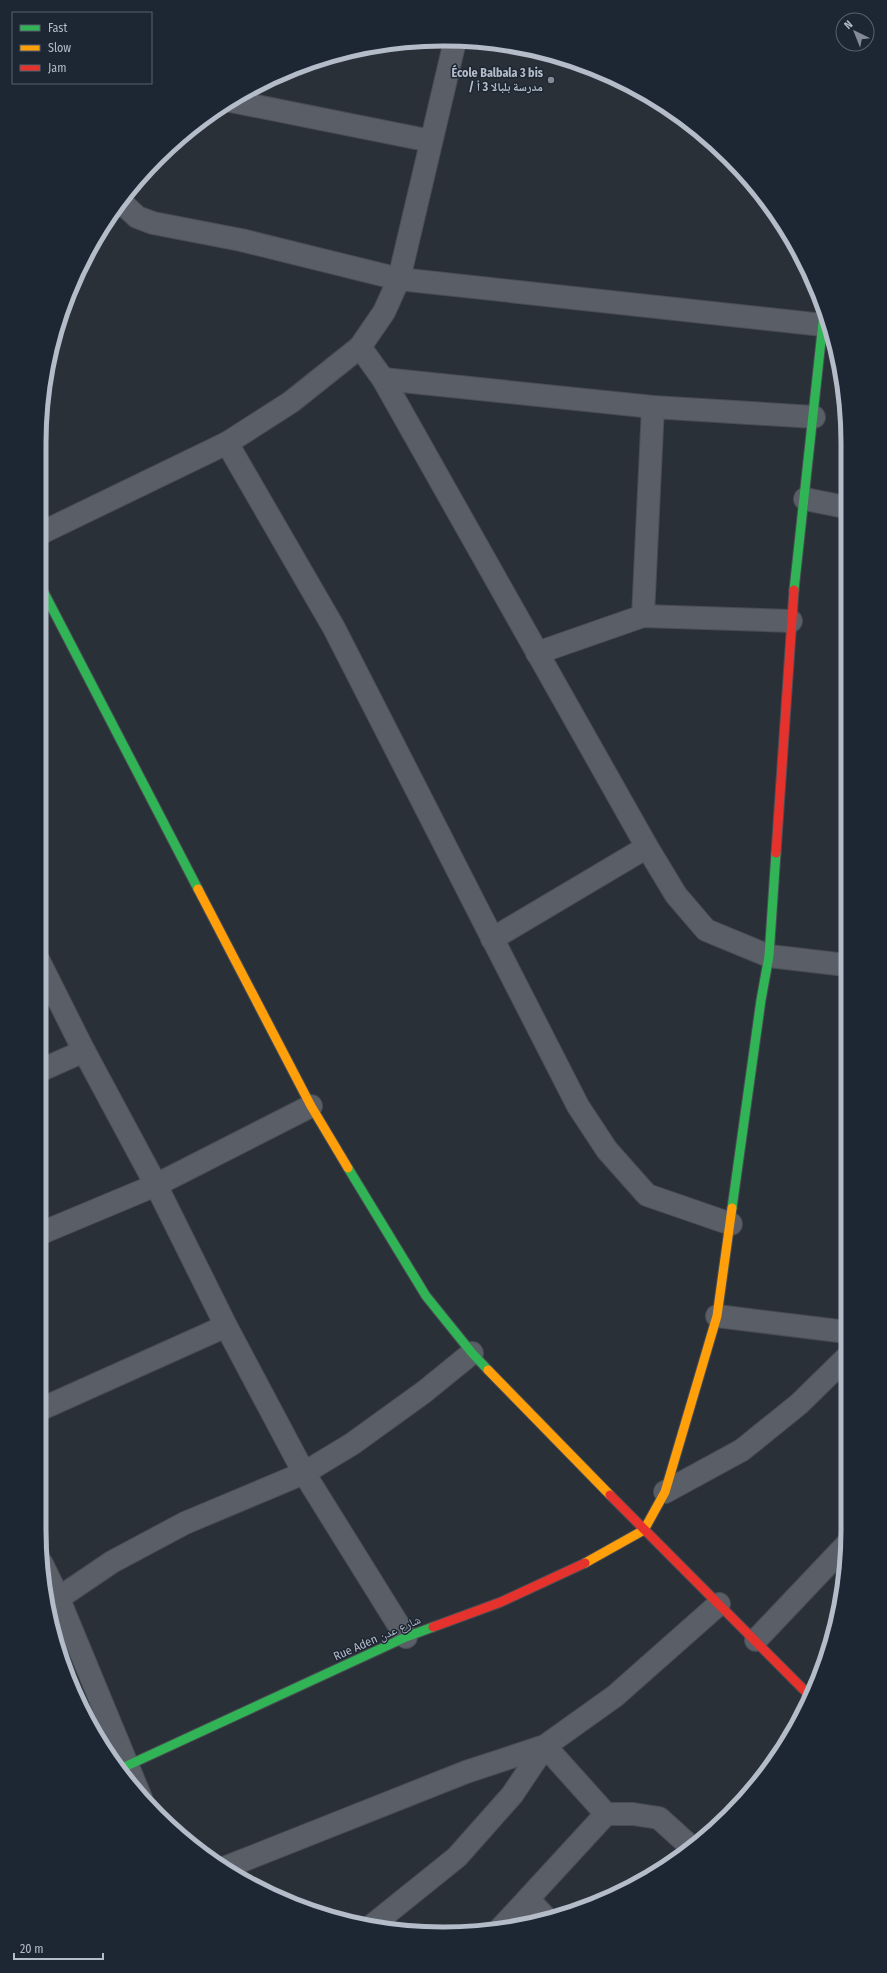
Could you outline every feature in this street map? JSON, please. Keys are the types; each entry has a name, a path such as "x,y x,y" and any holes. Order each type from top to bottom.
{"street":[{"path":"46,531 227,444 291,402 360,347 384,312 399,279 454,46"},
{"path":"239,103 431,140"},
{"path":"125,206 138,217 153,223 241,240 399,279 821,319"},
{"path":"644,1530 665,1492 717,1316 731,1224 761,1000 769,956 791,621 823,327"},
{"path":"360,347 383,379 647,847 676,895 706,930 769,956 841,964"},
{"path":"383,379 653,407 814,417"},
{"path":"643,616 653,407"},
{"path":"227,444 334,628 578,1106 607,1150 647,1195 731,1224"},
{"path":"805,499 841,506"},
{"path":"46,596 311,1106 426,1296 472,1353 644,1530 756,1640 806,1692"},
{"path":"537,653 643,616 791,621"},
{"path":"492,939 647,847"},
{"path":"46,975 84,1051 156,1185 226,1326 304,1473 406,1637"},
{"path":"46,1068 84,1051"},
{"path":"46,1231 156,1185 311,1106"},
{"path":"717,1316 841,1331"},
{"path":"46,1407 226,1326"},
{"path":"53,1601 112,1562 185,1523 304,1473 352,1444 424,1392 472,1353"},
{"path":"665,1492 742,1450 799,1404 841,1364"},
{"name":"Rue Aden شارع عدن","path":"125,1767 406,1637 501,1602 566,1573 644,1530"},
{"path":"756,1640 840,1551"},
{"path":"231,1865 466,1772 545,1746 615,1696 719,1604"},
{"path":"54,1606 122,1763"},
{"path":"545,1746 606,1814"},
{"path":"382,1922 457,1857 512,1795 545,1746"},
{"path":"507,1922 606,1814 633,1814 659,1818 687,1843"},
{"path":"528,1899 542,1914"}],"traffic: fast":[{"path":"794,590 823,325"},
{"path":"46,596 198,889"},
{"path":"732,1208 761,1000 769,956 776,853"},
{"path":"348,1168 426,1296 472,1353 488,1370"},
{"path":"125,1767 406,1637 433,1627"}],"traffic: slow":[{"path":"198,889 311,1106 348,1168"},
{"path":"644,1530 665,1492 717,1316 732,1208"},
{"path":"488,1370 610,1495"},
{"path":"585,1563 644,1530"}],"traffic: jam":[{"path":"776,853 794,590"},
{"path":"610,1495 806,1692"},
{"path":"433,1627 501,1602 585,1563"}],"place":[{"name":"École Balbala 3 bis / مدرسة بلبالا 3 أ","path":"551,80"}]}
